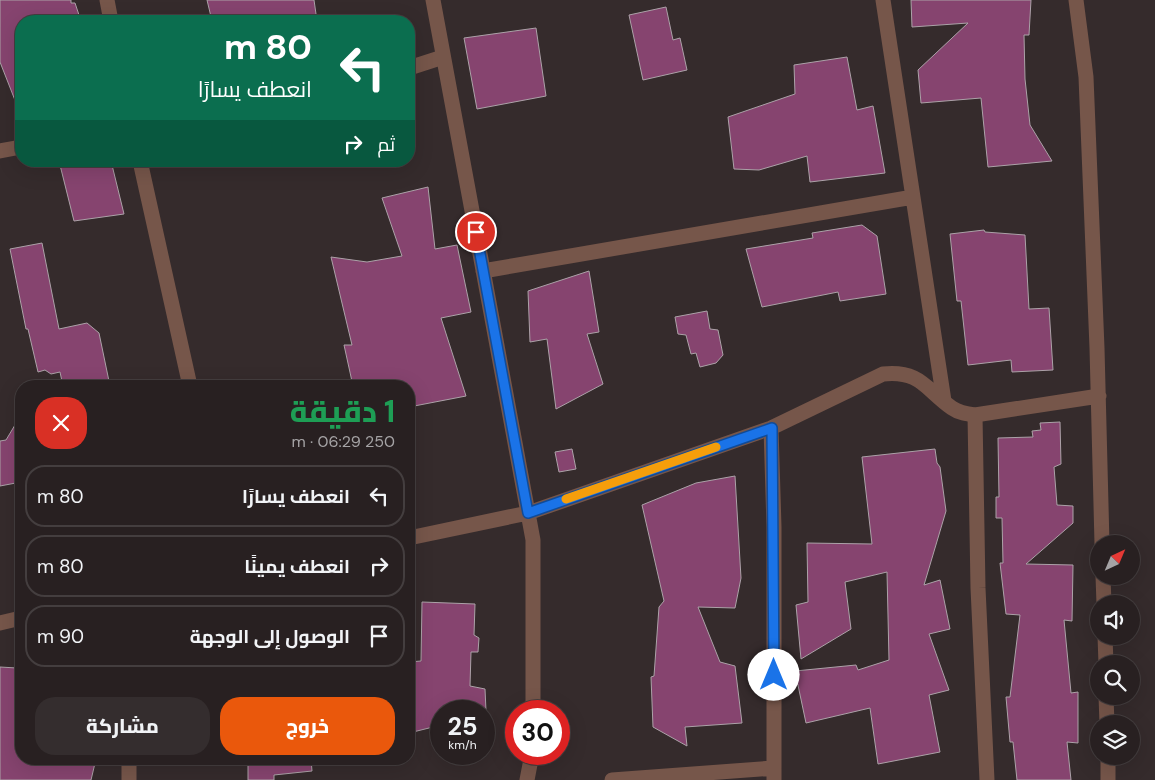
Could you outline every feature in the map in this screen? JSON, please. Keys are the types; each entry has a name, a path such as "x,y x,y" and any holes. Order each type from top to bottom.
{"street":[{"path":"106,0 110,15"},
{"path":"432,0 533,540 533,700"},
{"path":"882,0 944,401"},
{"path":"1076,0 1086,78 1099,396 1102,535"},
{"path":"415,66 443,57"},
{"path":"0,151 15,148"},
{"path":"141,167 189,380"},
{"path":"483,270 913,198"},
{"path":"415,537 528,513 772,428 883,374 899,374 915,378 953,408 975,415 1099,396"},
{"path":"975,415 978,588 987,780"},
{"path":"612,780 774,774 772,428"},
{"path":"0,623 15,619"},
{"path":"129,765 129,780"},
{"path":"527,780 530,765"},
{"path":"1108,765 1108,780"}],"building":[{"path":"0,0 71,0 71,3 75,3 79,15 15,15 15,100 0,62"},
{"path":"207,0 314,0 316,15 211,15"},
{"path":"911,0 1031,0 1029,35 1024,35 1025,79 1030,125 1052,161 988,167 981,98 921,103 918,70 968,23 912,27"},
{"path":"666,7 673,40 680,38 687,70 643,80 629,15"},
{"path":"536,28 546,96 477,109 464,38"},
{"path":"847,57 857,110 873,106 885,173 810,182 807,156 759,170 734,169 728,117 795,94 794,65"},
{"path":"60,167 112,167 124,214 74,221"},
{"path":"428,187 435,249 457,245 471,312 441,318 466,396 415,406 415,380 352,380 344,345 352,345 331,257 367,262 402,256 382,198"},
{"path":"862,225 877,236 886,294 840,301 838,292 762,307 746,249 813,238 812,233"},
{"path":"984,230 985,232 1025,235 1029,309 1049,308 1053,370 1012,372 1011,360 968,365 961,301 957,301 950,234"},
{"path":"42,243 59,329 87,323 99,333 109,380 62,380 60,372 51,374 45,370 38,372 28,329 26,329 10,249"},
{"path":"589,271 599,332 587,334 603,384 556,409 547,339 530,342 528,291"},
{"path":"707,311 710,329 718,330 723,355 716,363 700,367 696,353 691,354 686,335 678,334 675,317"},
{"path":"1060,422 1061,464 1054,467 1057,505 1073,506 1073,523 1026,564 1073,565 1072,621 1064,620 1071,693 1078,692 1078,743 1067,742 1071,780 1017,780 1013,742 1010,742 1006,697 1010,697 1020,615 1006,614 1000,563 1003,563 1002,518 996,518 996,497 999,497 998,438 1033,437 1032,431 1041,430 1040,423"},
{"path":"15,425 15,483 0,486 0,441 6,440"},
{"path":"572,449 576,469 559,472 555,452"},
{"path":"935,449 937,463 940,467 946,511 924,585 940,580 950,629 929,634 949,690 929,695 940,752 878,764 870,708 806,723 795,671 856,665 858,670 889,660 887,572 845,582 851,629 801,659 796,605 808,602 807,543 872,544 862,457"},
{"path":"735,476 741,578 735,608 698,607 720,662 735,666 742,723 685,727 687,746 653,727 651,677 654,676 659,607 664,601 642,505 696,483"},
{"path":"422,602 475,604 474,635 479,638 478,652 471,652 470,686 485,689 486,700 430,700 430,728 415,732 415,662 421,661"},
{"path":"0,667 15,668 15,765 95,765 91,780 0,780"},
{"path":"248,765 312,765 312,771 274,775 274,780 248,780"}],"slow traffic":[{"path":"566,499 716,447"}],"route":[{"path":"476,232 528,513 772,428 774,675"}]}
